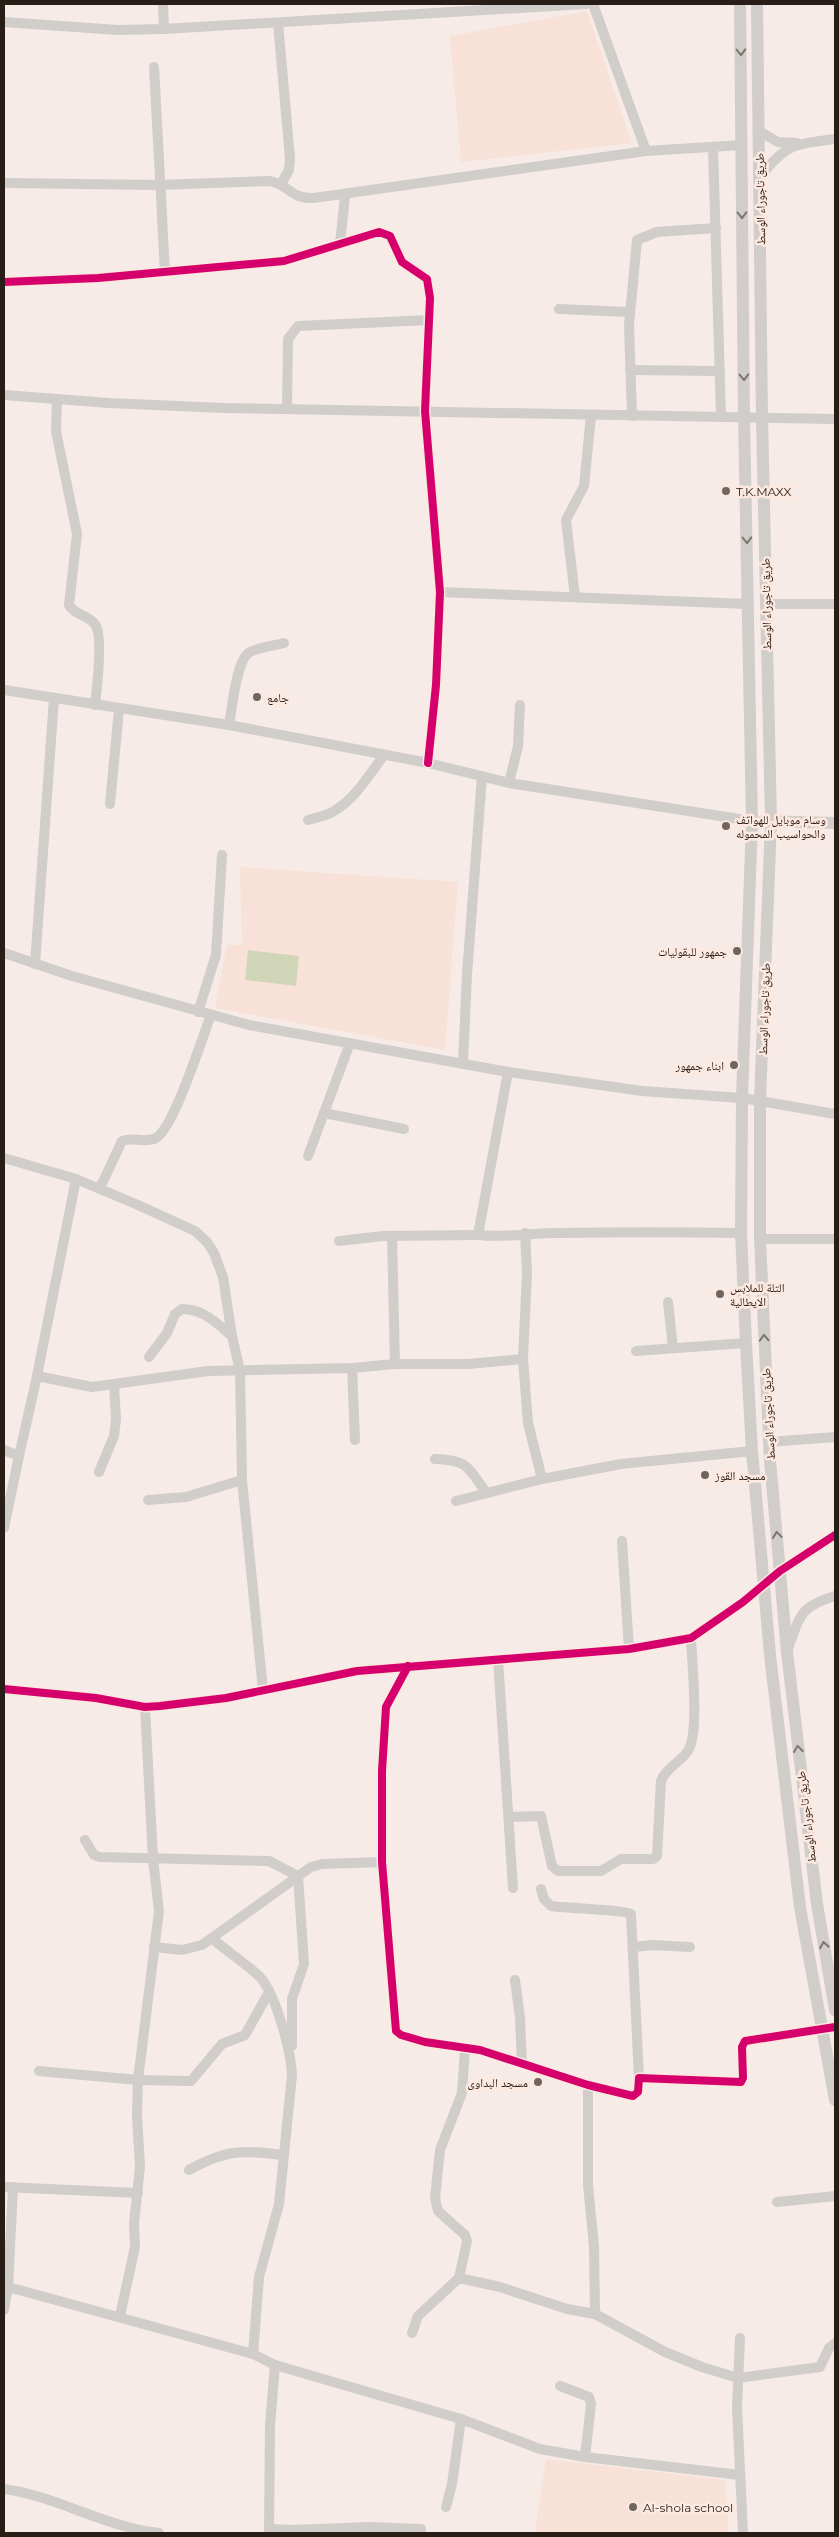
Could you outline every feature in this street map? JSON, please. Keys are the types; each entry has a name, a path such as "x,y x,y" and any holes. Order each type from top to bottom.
{"main road":[{"path":"740,4 744,418 752,821 742,1098 741,1233 752,1451 770,1655 800,1907 835,2100"},
{"name":"طريق تاجوراء الوسط","path":"757,4 762,418 771,821 760,1100 760,1239 769,1442 787,1652 817,1904 835,2010"},
{"path":"752,821 835,823"}],"street":[{"path":"164,4 164,29"},
{"path":"4,22 118,30 164,29 584,4"},
{"path":"593,4 646,151"},
{"path":"278,23 290,158 289,170 281,184"},
{"path":"154,67 165,272"},
{"path":"759,131 778,142 803,144"},
{"path":"759,178 779,153 803,144 835,138"},
{"path":"4,183 159,185 269,181 281,184 296,197 303,199 345,196 646,151 742,145"},
{"path":"713,147 721,416"},
{"path":"340,243 345,196"},
{"path":"632,416 630,312 637,240 657,232 716,228"},
{"path":"4,282 98,278 284,261 379,232 390,236 402,262 427,279 430,298 425,411 440,592 436,685 428,763"},
{"path":"559,309 630,312"},
{"path":"287,409 288,339 291,332 298,326 429,320"},
{"path":"630,370 720,371"},
{"path":"4,395 155,406 591,416 721,416 835,419"},
{"path":"57,399 56,431 77,534 69,605 71,609 92,621 99,634 96,705"},
{"path":"574,597 566,520 584,486 591,416"},
{"path":"440,592 748,604"},
{"path":"766,604 835,604"},
{"path":"229,725 239,670 244,657 256,650 284,643"},
{"path":"4,690 229,725 428,763 509,783 752,821"},
{"path":"35,964 54,698"},
{"path":"509,783 518,746 520,705"},
{"path":"110,804 119,708"},
{"path":"308,820 327,815 340,807 368,778 384,755"},
{"path":"463,1063 467,974 482,776"},
{"path":"198,1012 216,955 222,855"},
{"path":"4,954 198,1012 249,1025 508,1072 634,1090 760,1100 835,1114"},
{"path":"100,1188 122,1140 149,1140 164,1130 174,1113 211,1015"},
{"path":"308,1156 350,1043"},
{"path":"478,1235 508,1072"},
{"path":"324,1113 404,1129"},
{"path":"4,1158 100,1188 195,1231 207,1242 214,1253 223,1277 232,1336 240,1371 242,1480 263,1690"},
{"path":"4,1528 38,1376 76,1179"},
{"path":"525,1233 527,1273 523,1359 528,1422 542,1479"},
{"path":"339,1241 392,1236 478,1235 500,1237 525,1233 741,1233"},
{"path":"392,1236 394,1364"},
{"path":"760,1239 835,1239"},
{"path":"668,1302 673,1348"},
{"path":"149,1357 167,1333 176,1314 182,1309 197,1310 205,1314 232,1336"},
{"path":"636,1351 746,1343"},
{"path":"38,1376 92,1387 208,1371 352,1368 394,1364 468,1364 523,1359"},
{"path":"352,1368 355,1440"},
{"path":"99,1472 114,1436 116,1419 114,1385"},
{"path":"769,1442 835,1436"},
{"path":"4,1450 19,1456"},
{"path":"456,1502 542,1479 622,1464 752,1451"},
{"path":"435,1459 454,1459 471,1468 475,1478 487,1494"},
{"path":"148,1500 186,1496 242,1480"},
{"path":"4,1689 96,1698 145,1706 226,1698 357,1671 629,1649 691,1638 743,1602 780,1571 835,1535"},
{"path":"622,1541 629,1649"},
{"path":"787,1652 802,1614 816,1602 835,1596"},
{"path":"509,1817 541,1816 552,1866 558,1871 601,1872 621,1859 653,1859 657,1856 661,1781 663,1775 689,1749 693,1732 691,1638"},
{"path":"498,1659 513,1888"},
{"path":"408,1666 386,1707 382,1770 382,1862 396,2031 401,2035 425,2042 480,2050 588,2085 633,2096 638,2092 639,2078 632,1919 629,1911 587,1910 551,1906 544,1899 541,1889"},
{"path":"120,2316 135,2246 134,2223 140,2167 137,2116 138,2080 159,1904 153,1859 145,1706"},
{"path":"86,1840 94,1855 118,1859 269,1861 298,1876"},
{"path":"154,1947 192,1949 212,1938 311,1867 322,1864 382,1862"},
{"path":"253,2354 259,2277 279,2204 292,2075 292,1999 304,1964 298,1876"},
{"path":"212,1938 261,1979 287,2038 292,2059"},
{"path":"633,1947 653,1945 690,1947"},
{"path":"515,1980 520,2018 522,2064"},
{"path":"39,2071 138,2080 191,2081 222,2044 245,2035 268,1992"},
{"path":"639,2078 741,2082 743,2078 742,2047 745,2041 835,2027"},
{"path":"412,2333 418,2316 459,2278 467,2241 465,2235 438,2211 435,2198 440,2150 462,2094 465,2049"},
{"path":"588,2085 588,2177 594,2247 595,2314"},
{"path":"189,2170 216,2156 248,2151 284,2154"},
{"path":"4,2310 8,2287 8,2187 138,2193"},
{"path":"777,2202 835,2196"},
{"path":"459,2278 500,2287 567,2309 595,2314 665,2352 702,2367 738,2378 820,2367 829,2348 835,2343"},
{"path":"8,2287 120,2316 253,2354 275,2365 461,2419 540,2449 585,2458 740,2475"},
{"path":"740,2338 738,2378 743,2533"},
{"path":"275,2365 270,2436 269,2531 350,2531 369,2527 421,2529"},
{"path":"560,2386 589,2397 591,2404 585,2458"},
{"path":"446,2507 452,2484 461,2419"},
{"path":"4,2489 36,2497 100,2520 159,2533"}],"shaded area":[{"path":"587,11 632,143 461,162 450,36"},
{"path":"240,867 458,882 445,1050 215,1008 227,945 242,945"},
{"name":"Al-shola school","path":"546,2459 725,2480 729,2533 535,2533"}],"green space":[{"path":"248,950 299,956 296,986 245,980"}],"cycle path":[{"path":"4,282 98,278 284,261 379,232 390,236 402,262 427,279 430,298 425,411 440,592 436,685 428,763"},
{"path":"4,1689 96,1698 145,1707 160,1706 226,1698 357,1671 629,1649 691,1638 743,1602 780,1571 835,1535"},
{"path":"408,1666 386,1707 382,1771 382,1862 396,2031 401,2035 425,2042 480,2050 588,2085 633,2096 638,2092 639,2078 741,2082 743,2078 742,2047 745,2041 835,2027"}],"place":[{"name":"T.K.MAXX","path":"726,491"},
{"name":"جامع","path":"257,697"},
{"name":"وسام موبايل للهواتف والحواسيب المحموله","path":"726,826"},
{"name":"جمهور للبقوليات","path":"737,951"},
{"name":"ابناء جمهور","path":"734,1065"},
{"name":"التلة للملابس الايطالية","path":"720,1294"},
{"name":"مسجد القوز","path":"705,1475"},
{"name":"مسجد البداوى","path":"538,2082"},
{"name":"Al-shola school","path":"633,2507"}]}
